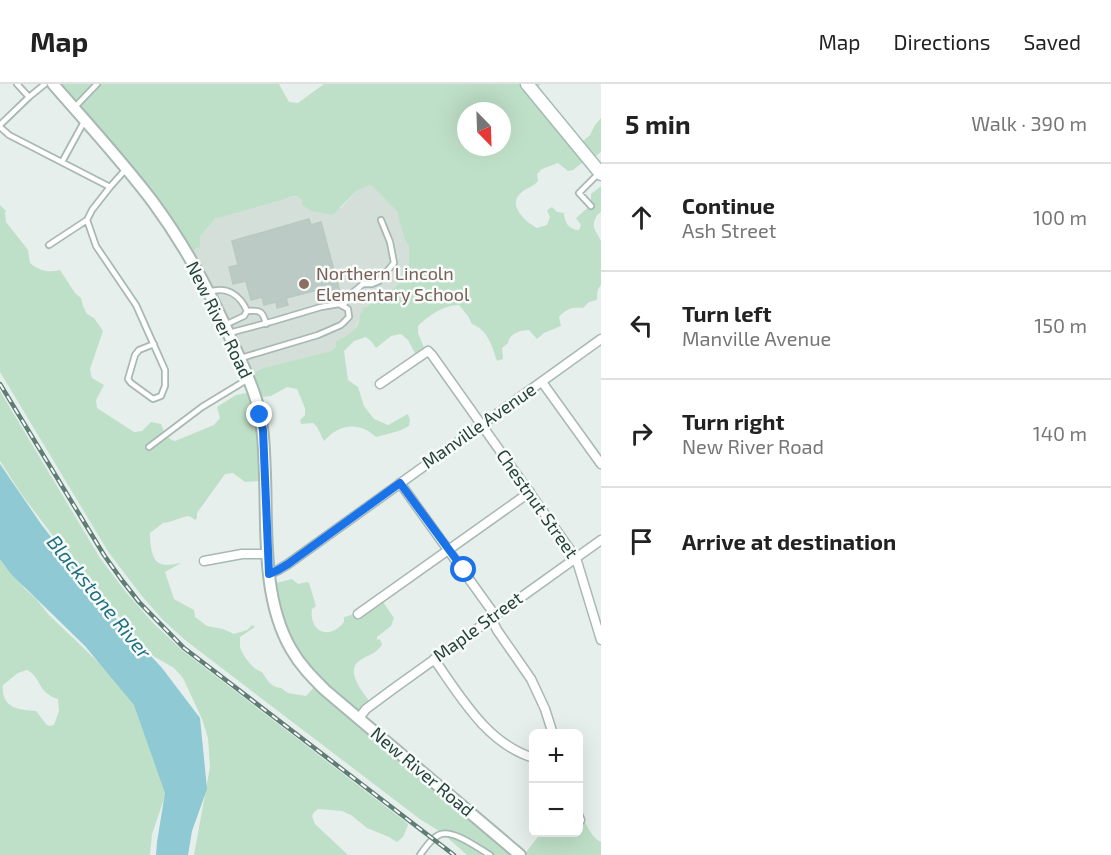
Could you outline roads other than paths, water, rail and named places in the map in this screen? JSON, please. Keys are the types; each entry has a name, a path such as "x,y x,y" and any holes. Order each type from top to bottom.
{"main road":[{"path":"527,84 601,173"}],"street":[{"name":"New River Road","path":"53,84 117,156 153,202 209,292 240,358 257,402 263,430 269,574 280,628 290,649 305,670 325,690 520,855"},
{"name":"Manville Avenue","path":"269,574 288,564 601,339"},
{"name":"Chestnut Street","path":"380,384 428,351 432,355 576,558 601,640"},
{"path":"542,382 601,464"},
{"path":"400,483 488,604 497,630 536,688 551,729"},
{"path":"358,614 530,492"},
{"name":"Maple Street","path":"358,718 366,709 434,659 601,540"},
{"path":"204,561 242,554 267,554"},
{"path":"434,659 481,723 508,745 529,756"}],"lane":[{"path":"17,84 29,97"},
{"path":"45,84 0,126 9,135 110,187"},
{"path":"74,108 97,84"},
{"path":"62,162 85,120"},
{"path":"49,245 87,220 92,210 126,169"},
{"path":"591,206 579,193 601,173"},
{"path":"87,220 96,246 136,306 154,344 165,370 165,386 162,396 153,399 128,379 139,350 154,344"},
{"path":"343,306 351,294 363,284 378,281 394,263 390,242 381,220"},
{"path":"209,292 216,290 232,292 248,311"},
{"path":"227,329 266,324 321,307 339,304 348,309 348,317 341,325 240,358"},
{"path":"227,329 248,311 257,310 262,313 266,324"},
{"path":"149,447 202,407 248,379"},
{"path":"420,855 439,834 447,834 460,837 490,855"}],"water":[{"path":"0,464 41,524 100,601 162,668 200,718 207,789 192,831 188,855 156,855 165,793 134,705 85,646 11,574 0,559"}],"railway":[{"path":"0,384 104,555 139,602 184,648 454,855"}],"place":[{"name":"Northern Lincoln Elementary School","path":"304,284"}],"water label":[{"name":"Blackstone River","path":"99,597"}]}
